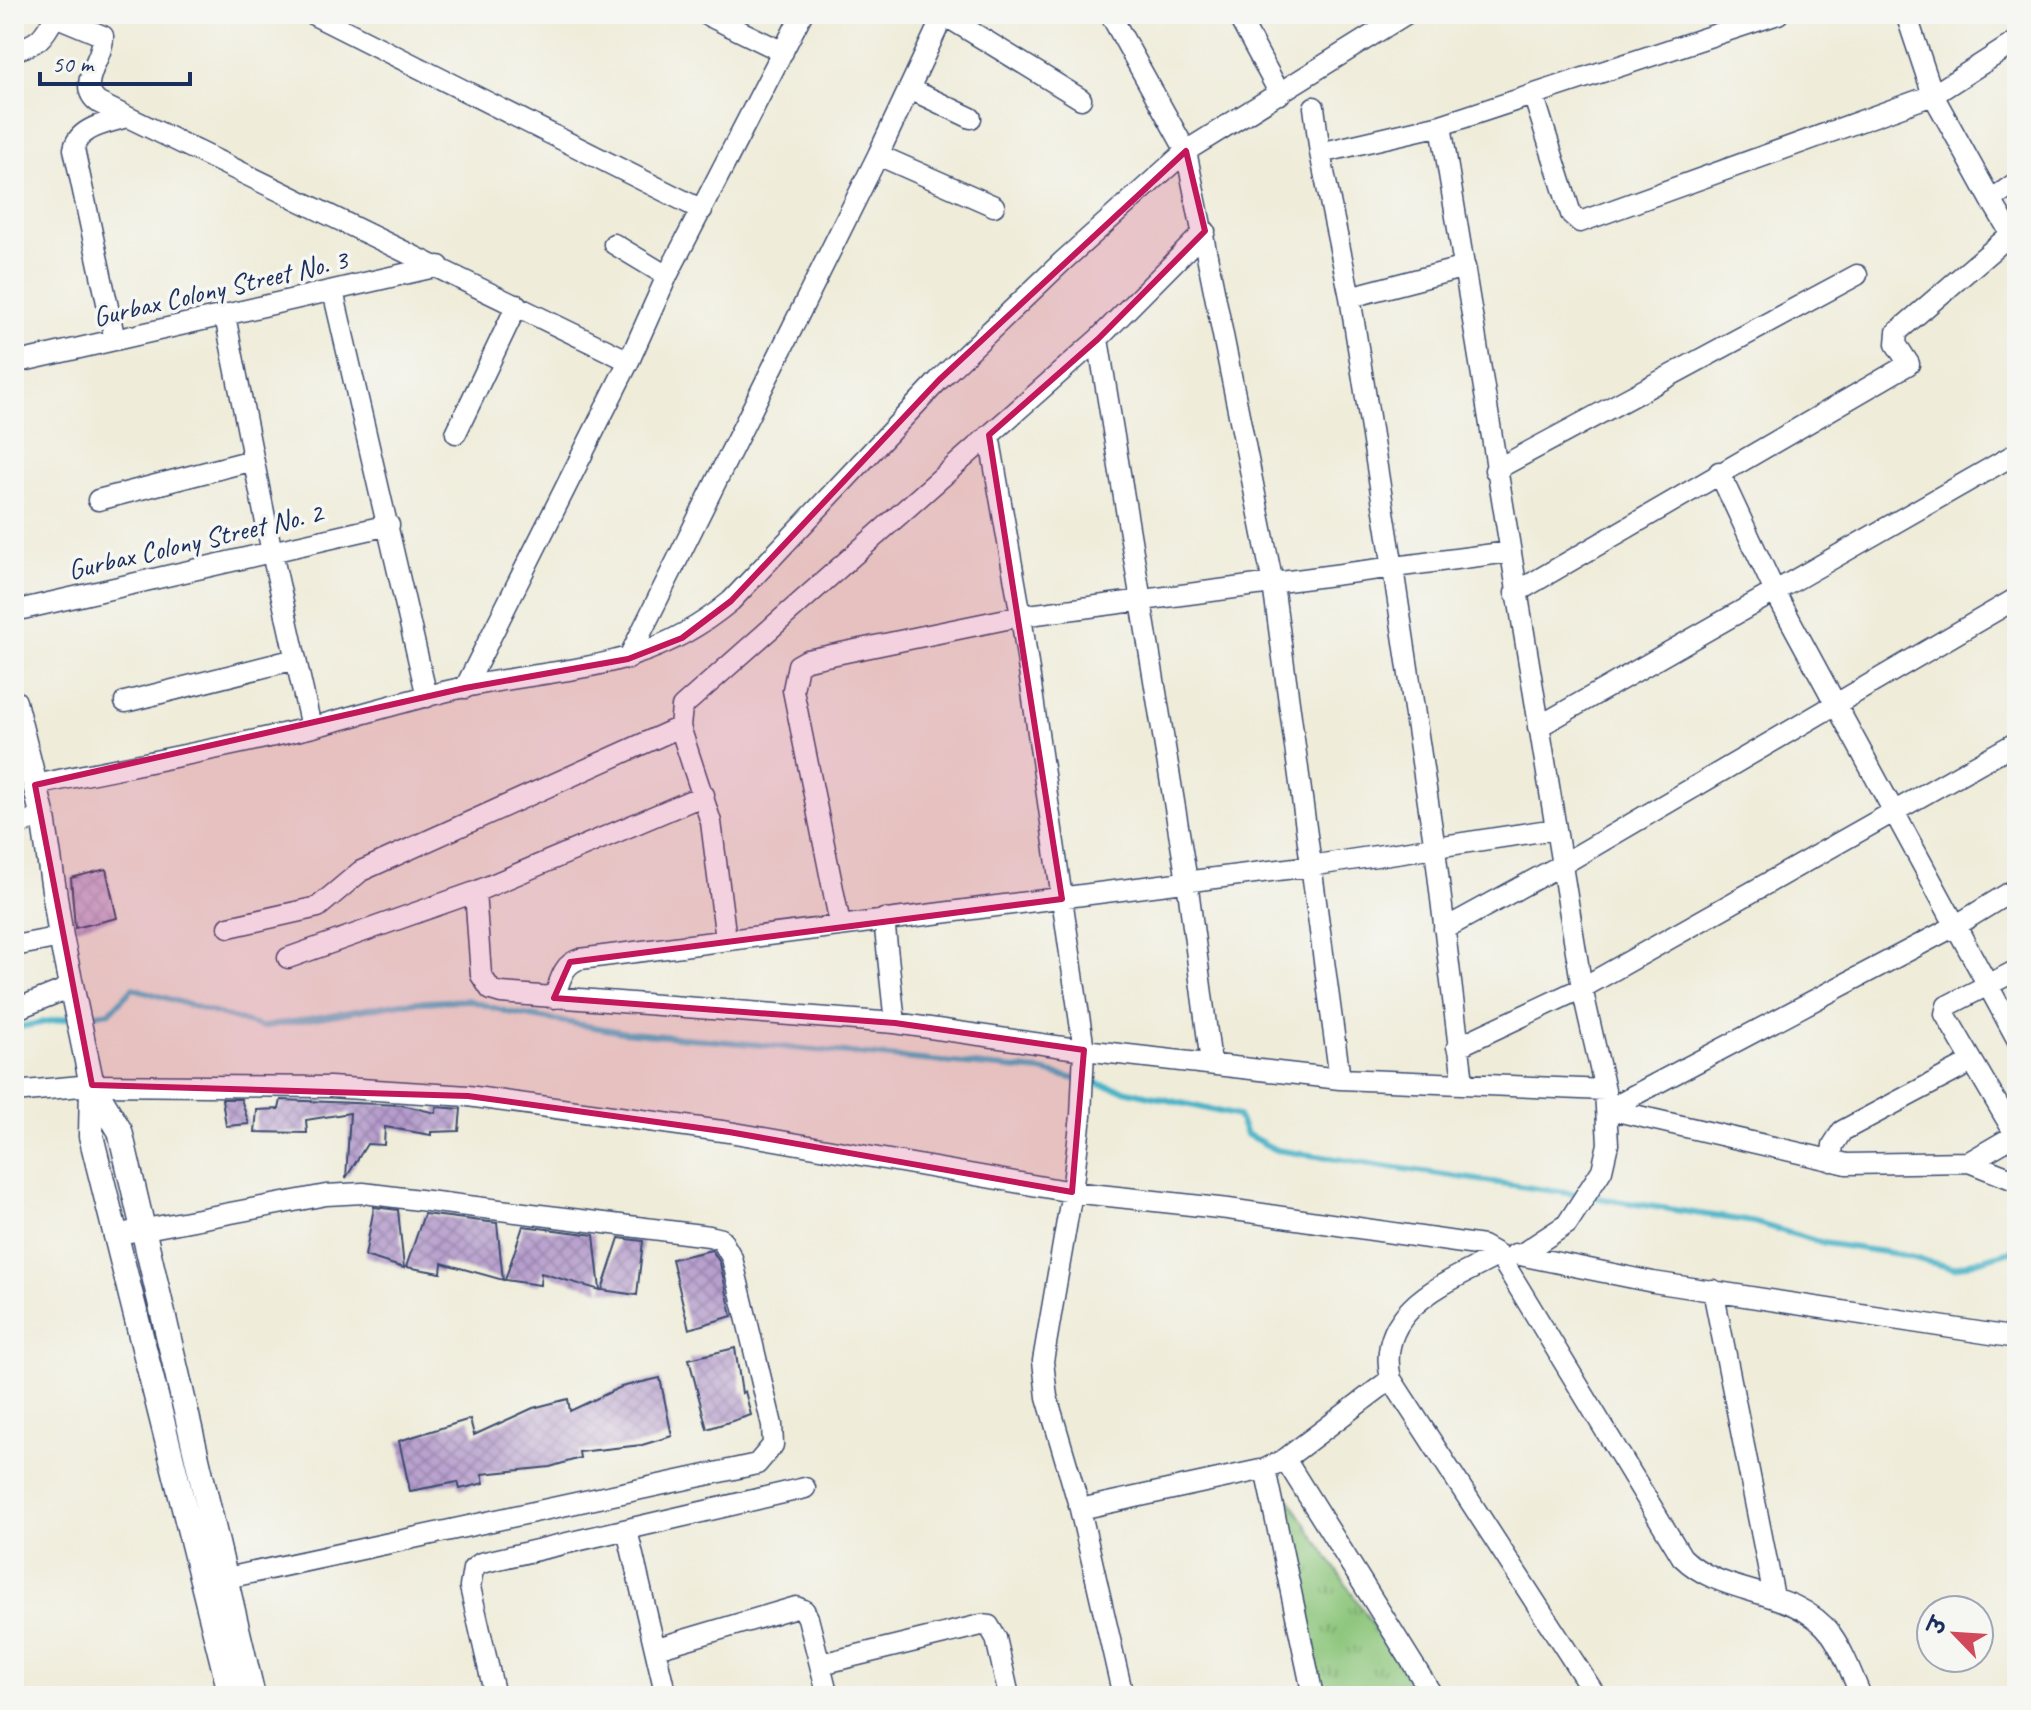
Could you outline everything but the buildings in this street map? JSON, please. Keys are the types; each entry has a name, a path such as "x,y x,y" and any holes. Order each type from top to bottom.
{"street":[{"path":"312,14 702,210"},
{"path":"705,14 783,52"},
{"path":"465,688 629,361 667,276 802,14"},
{"path":"628,659 878,155 944,14 1081,99"},
{"path":"1110,14 1186,151 1205,231 1273,584 1340,1079"},
{"path":"1237,14 1280,94"},
{"path":"35,785 311,727 465,688 628,659 682,638 731,601 939,380 1063,261 1186,151 1280,94 1377,22 1406,14"},
{"path":"1320,153 1441,125 1534,97 1778,14"},
{"path":"1515,593 1909,364 1896,344 1897,332 2014,239 1933,95 1906,14"},
{"path":"14,50 33,46 41,40 52,15 103,36 88,84 89,92 99,103 629,361"},
{"path":"1534,97 1571,214 1580,222 1933,95 2017,41"},
{"path":"910,89 971,118"},
{"path":"1314,107 1320,153 1350,297 1393,568 1435,849 1463,1082"},
{"path":"115,340 74,149 75,141 88,130 127,117"},
{"path":"1441,125 1515,593 1582,988 1606,1100 1608,1144 1602,1170 1567,1224 1503,1253 1427,1294 1407,1311 1393,1333 1386,1359 1391,1379 1596,1696"},
{"path":"878,155 994,206"},
{"path":"1991,200 2017,182"},
{"path":"726,940 704,795 680,727 682,707 1098,339 1205,231"},
{"path":"614,244 667,276"},
{"name":"Gurbax Colony Street No. 3","path":"14,363 439,266"},
{"path":"1350,297 1465,267"},
{"path":"1495,470 1857,275"},
{"path":"333,291 427,697"},
{"path":"456,433 517,305"},
{"path":"225,316 272,553 311,727"},
{"path":"1098,339 1187,881 1211,1063"},
{"path":"989,435 1021,616 1084,1050 1081,1116 1072,1192 1043,1361 1047,1397 1080,1509 1123,1696"},
{"path":"1538,727 1776,594 2017,453"},
{"path":"98,500 253,460"},
{"path":"1719,472 1776,594 2017,1039"},
{"name":"Gurbax Colony Street No. 2","path":"14,611 389,525"},
{"path":"840,924 793,690 798,665 807,660 1021,616 1509,552"},
{"path":"1444,929 1563,864 1834,702 2017,598"},
{"path":"125,702 296,659"},
{"path":"14,702 43,817 61,937 92,1085 91,1136 114,1235 215,1581 253,1696"},
{"path":"229,927 318,907 329,902 339,888 361,871 680,727"},
{"path":"1457,1047 1582,988 1895,814 2017,742"},
{"path":"288,958 475,892 704,795"},
{"path":"14,825 43,817"},
{"path":"554,998 564,971 572,961 840,924 1310,866 1555,829"},
{"path":"1606,1100 1955,926 2017,888"},
{"path":"475,892 484,983 501,993 895,1023 1084,1050 1340,1079 1463,1082 1606,1100 1831,1161 1859,1165 1969,1162 2017,1181"},
{"path":"884,919 895,1023"},
{"path":"14,946 61,937"},
{"path":"1969,1162 2016,1134 1972,1062 1945,1009 2017,970"},
{"path":"14,1010 72,991"},
{"path":"1831,1161 1833,1145 1842,1131 1972,1062"},
{"path":"92,1085 120,1131 143,1230 215,1581 231,1696"},
{"path":"14,1092 92,1085 375,1088 468,1096 729,1132 1072,1192 1344,1225 1713,1290 2017,1338"},
{"path":"114,1235 326,1195 363,1193 709,1236 721,1239 732,1258 761,1379 773,1445 757,1464 215,1581"},
{"path":"1503,1253 1682,1557 1709,1579 1774,1597 1797,1607 1829,1631 1861,1696"},
{"path":"1713,1290 1774,1597"},
{"path":"1080,1509 1265,1469 1285,1459 1391,1379"},
{"path":"1285,1459 1433,1696"},
{"path":"1265,1469 1313,1696"},
{"path":"495,1696 470,1587 473,1569 481,1563 805,1488"},
{"path":"627,1530 666,1696"},
{"path":"657,1648 796,1607 804,1610 808,1618 828,1696"},
{"path":"821,1664 989,1626 996,1638 1009,1696"}],"highlighted area":[{"path":"1186,151 1205,231 1098,339 989,435 1062,899 570,962 554,998 895,1023 1084,1050 1072,1192 729,1132 468,1096 92,1085 35,785 465,688 628,659 682,638 731,601 939,380"}],"green space":[{"path":"1274,1476 1420,1696 1322,1696"}],"waterway":[{"path":"83,1016 110,1012 133,988 262,1027 401,1003 468,1000 508,1012 622,1032 1041,1071 1238,1116 1246,1134 1276,1150 1580,1195"},
{"path":"14,1028 72,1017"},
{"path":"1591,1197 1753,1222 1823,1243 1898,1254 1953,1268 2017,1249"}]}
